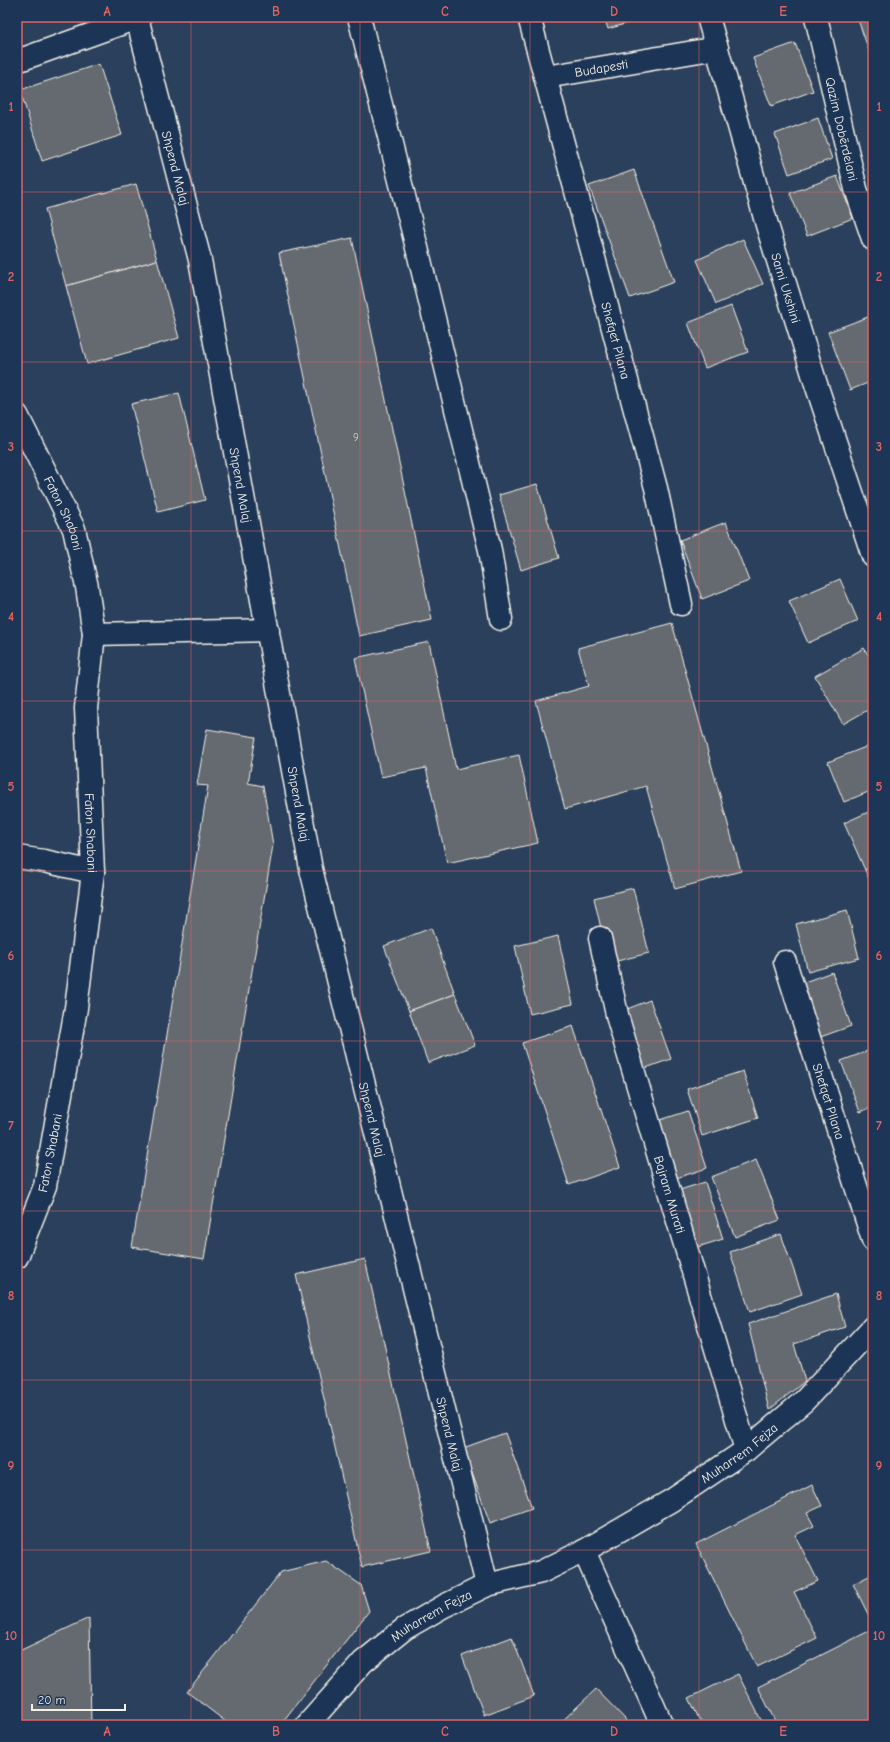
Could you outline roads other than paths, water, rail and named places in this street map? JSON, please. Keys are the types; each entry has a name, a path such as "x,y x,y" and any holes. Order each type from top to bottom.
{"street":[{"path":"359,17 419,256 488,542 501,619"},
{"path":"529,17 546,77"},
{"name":"Sami Ukshini","path":"708,17 774,248 816,384 873,556"},
{"name":"Qazim Dobërdelani","path":"816,17 856,189 873,239"},
{"path":"17,61 139,18"},
{"name":"Shpend Malaj","path":"139,18 200,260 311,869 487,1585"},
{"name":"Budapesti","path":"546,77 717,48"},
{"name":"Shefqet Pllana","path":"546,77 564,149 656,488 681,604"},
{"name":"Faton Shabani","path":"17,415 74,529 87,587 94,634 86,708 93,872 76,1008 45,1186 17,1257"},
{"path":"94,634 268,630"},
{"path":"17,857 44,861 93,872"},
{"name":"Bajram Murati","path":"600,938 618,1019 746,1450"},
{"name":"Shefqet Pllana","path":"785,962 873,1240"},
{"name":"Muharrem Fejza","path":"307,1725 363,1662 404,1629 444,1606 487,1585 541,1572 584,1551 672,1500 746,1450 804,1401 873,1327"},
{"path":"584,1551 662,1725"}]}
